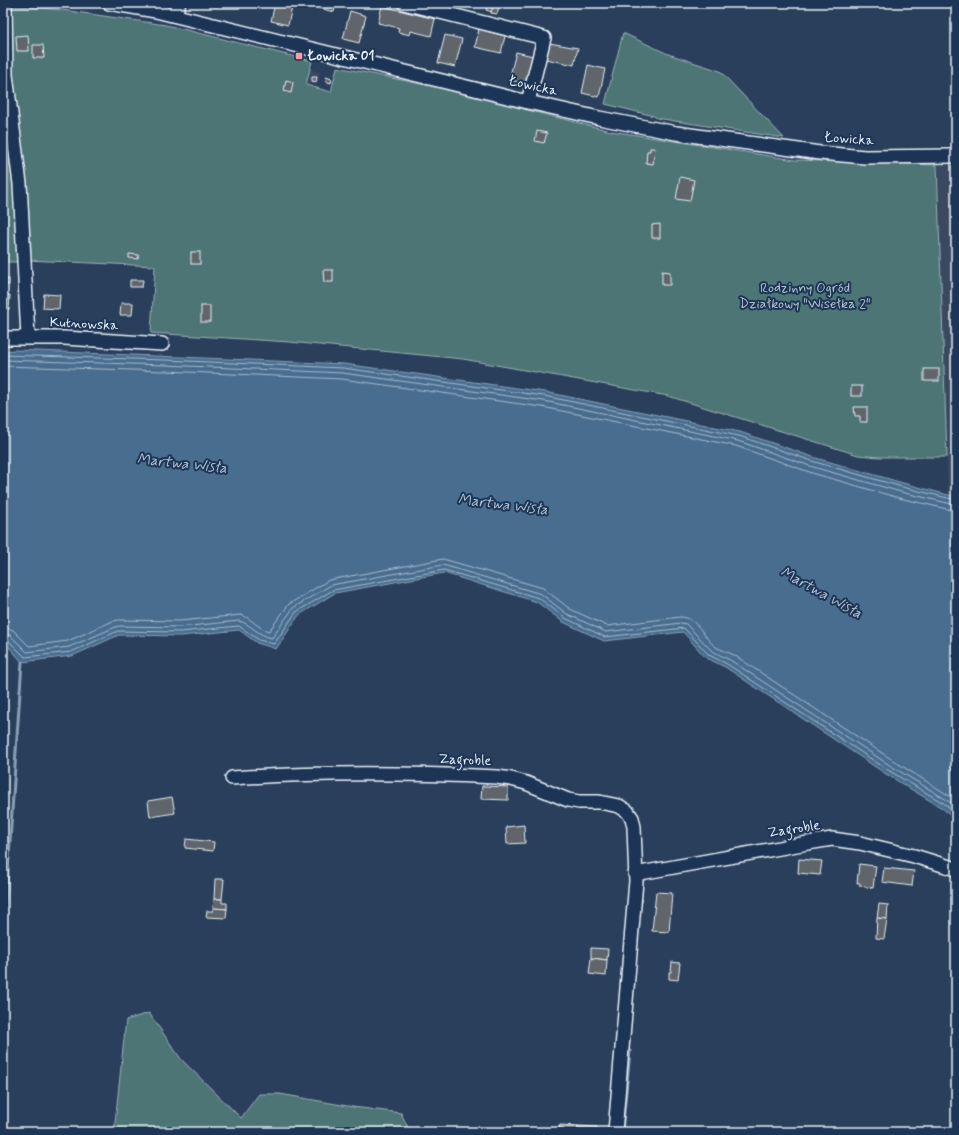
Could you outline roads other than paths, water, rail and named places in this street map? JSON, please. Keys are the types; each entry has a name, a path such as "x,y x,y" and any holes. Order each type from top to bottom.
{"street":[{"path":"5,3 6,75 20,184 28,337"},
{"name":"Łowicka","path":"109,3 141,8 177,9 528,102 676,133 820,153 865,157 956,156"},
{"path":"404,3 544,38 528,102"},
{"name":"Kutnowska","path":"3,338 64,338 162,344"},
{"name":"Zagroble","path":"232,778 275,775 353,773 475,776 511,779 526,783 568,800 610,804 619,806 627,811 632,818 634,826 635,874 615,1132"},
{"name":"Zagroble","path":"635,874 832,839 844,840 914,856 956,869"}],"water":[{"name":"Martwa Wisła","path":"14,350 344,364 545,392 740,432 816,458 956,497 956,819 942,808 886,774 725,667 706,658 683,632 604,641 563,622 537,602 444,573 335,593 299,615 276,649 257,643 239,630 181,636 119,635 72,656 22,662 3,640 3,351"}],"waterway":[{"path":"3,945 22,662"},
{"path":"622,1132 630,1051"}],"place":[{"name":"Łowicka 01","path":"299,56"}],"park label":[{"name":"Rodzinny Ogród Działkowy \"Wisełka 2\"","path":"805,296"}]}
